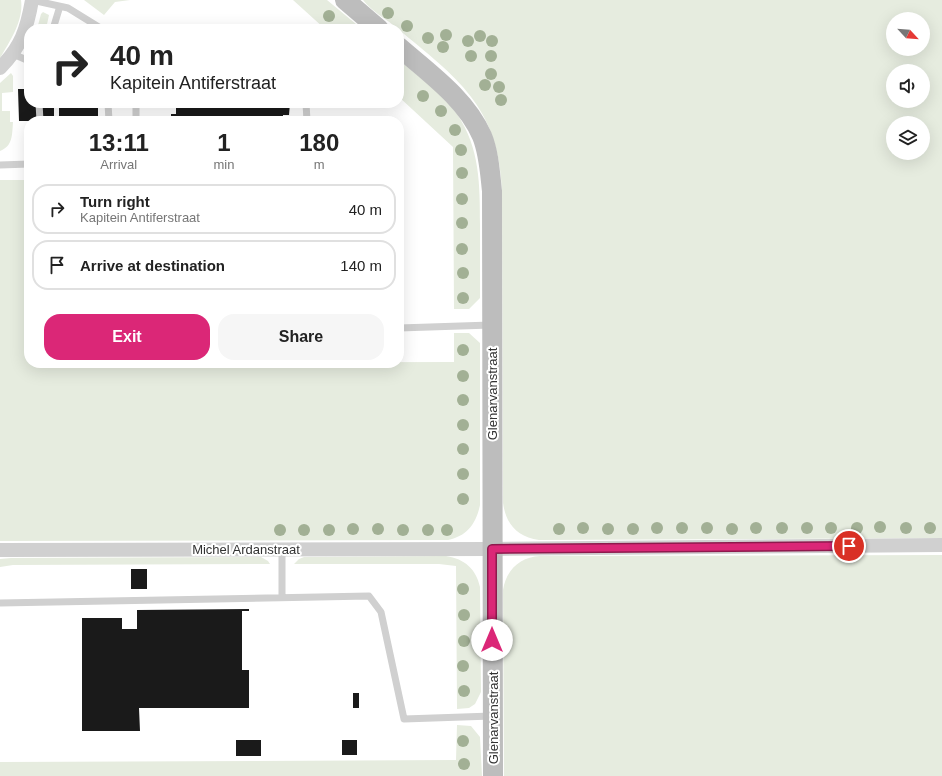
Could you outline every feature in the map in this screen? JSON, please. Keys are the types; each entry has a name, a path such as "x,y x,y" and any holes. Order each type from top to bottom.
{"street":[{"path":"28,24 32,0"},
{"path":"345,0 373,24"},
{"path":"0,68 13,54 24,32"},
{"name":"Glenarvanstraat","path":"404,52 462,104 482,136 486,151 492,191 491,325 493,776"},
{"name":"Michel Ardanstraat","path":"0,550 492,549 942,545"}],"lane":[{"path":"32,0 68,8 94,24"},
{"path":"55,24 60,6"},
{"path":"13,54 24,59"},
{"path":"0,165 24,164"},
{"path":"404,328 491,325"},
{"path":"282,549 282,597"},
{"path":"0,603 369,596 381,612 404,719 493,716"}],"shaded area":[{"path":"0,0 21,0 21,8 18,23 0,58"},
{"path":"84,0 130,0 115,2 104,15"},
{"path":"293,0 327,0 356,24 319,24"},
{"path":"363,0 942,0 942,538 539,540 519,533 510,523 503,503 502,189 499,160 492,136 483,115 471,96 439,63 404,34 404,24 391,24 375,12"},
{"path":"43,12 49,15 47,24 38,24"},
{"path":"404,64 451,106 465,127 474,154 480,196 480,298 469,309 454,309 453,147 404,102"},
{"path":"11,73 13,76 13,92 2,93 2,111 10,111 10,122 13,122 12,136 10,143 0,151 0,83"},
{"path":"0,180 24,180 24,368 404,368 404,362 454,362 454,333 469,333 480,343 480,505 476,518 470,528 460,536 448,540 0,541"},
{"path":"942,555 942,776 504,776 503,590 507,576 520,562 540,556"},
{"path":"261,557 270,564 13,565 0,567 0,559 11,558"},
{"path":"304,557 453,557 469,566 476,575 480,587 481,692 475,704 469,708 457,709 456,566 439,564 294,564 299,559"},
{"path":"457,725 471,726 480,737 482,776 0,776 0,762 456,760"}],"building":[{"path":"18,89 24,89 24,108 54,108 54,116 24,116 24,121 19,121"},
{"path":"59,108 98,108 98,116 59,116"},
{"path":"176,108 290,108 289,115 283,116 171,116 171,114 176,114"},
{"path":"131,569 147,569 147,589 131,589"},
{"path":"249,609 249,611 242,611 242,670 249,670 249,708 139,708 140,731 82,731 82,618 122,618 122,629 137,629 137,610"},
{"path":"353,693 359,693 359,708 353,708"},
{"path":"236,740 261,740 261,756 236,756"},
{"path":"342,740 357,740 357,755 342,755"}],"route":[{"path":"492,640 492,549 849,546"}]}
